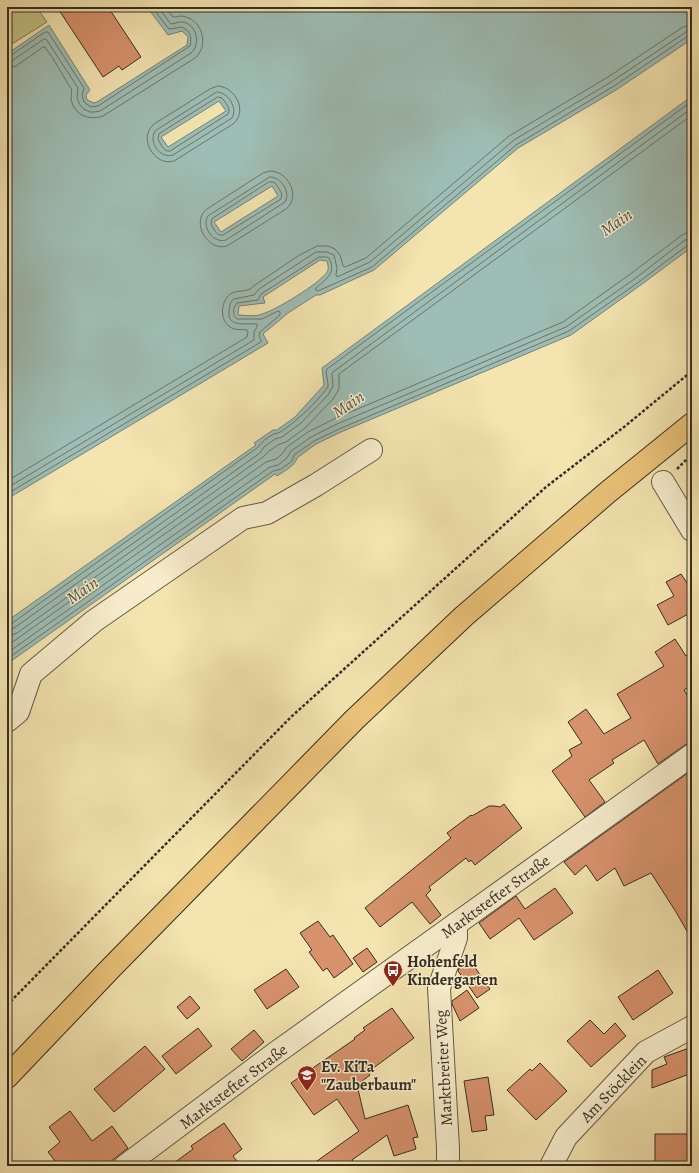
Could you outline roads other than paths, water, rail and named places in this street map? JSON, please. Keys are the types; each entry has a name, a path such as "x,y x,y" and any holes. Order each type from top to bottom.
{"main road":[{"path":"7,1076 354,720 452,627 608,492 692,424"}],"street":[{"path":"7,721 18,712 31,674 94,621 243,518 267,513 316,485 371,450"},
{"path":"663,482 692,530"},
{"name":"Marktstefter Straße","path":"125,1166 273,1055 692,755"},
{"name":"Marktbreiter Weg","path":"448,1166 439,988 456,938 456,924"},
{"name":"Am Stöcklein","path":"551,1166 566,1137 646,1052 692,1027"}],"water":[{"path":"147,7 692,7 692,39 616,90 518,148 374,270 320,295 316,295 288,313 263,334 268,343 7,499 7,54 49,25 90,90 86,95 87,100 94,103 187,45 188,37 182,31 168,35","holes":["219,101 226,111 168,147 161,137","272,186 278,196 221,232 214,222","320,260 327,261 327,272 297,296 260,315 238,315 239,306 265,303 263,297"]},
{"name":"Main","path":"692,96 692,247 571,335 341,432 316,444 297,458 289,468 277,476 275,474 7,664 7,621 256,445 254,443 273,430 277,430 295,417 324,385 322,368"}],"place":[{"name":"Hohenfeld Kindergarten","path":"393,987"},
{"name":"Ev. KiTa \"Zauberbaum\"","path":"307,1092"}]}
